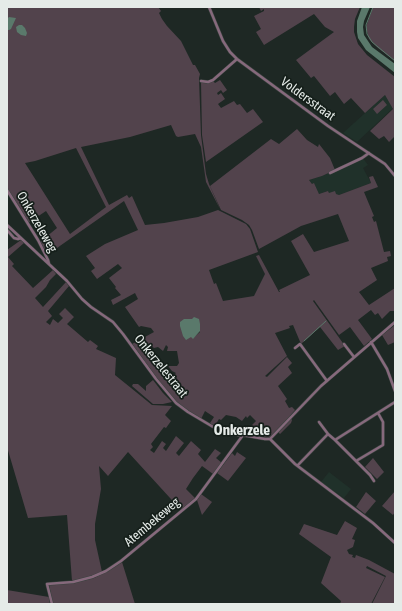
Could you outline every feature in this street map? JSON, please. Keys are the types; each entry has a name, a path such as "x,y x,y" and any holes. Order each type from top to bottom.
{"street":[{"name":"Voldersstraat","path":"209,7 223,41 230,52 237,59 328,126 385,164 395,176"},
{"path":"201,81 208,82 213,80 237,59"},
{"path":"330,173 362,158 369,153"},
{"name":"Onkerzeleweg","path":"7,190 38,240 50,265"},
{"name":"Onkerzelestraat","path":"7,225 67,281 82,300 113,322 176,403 192,415 224,434 243,435 265,440 270,439"},
{"path":"7,230 14,238 21,238"},
{"path":"395,322 326,381 303,403 270,439 298,465 373,523 395,543"},
{"path":"371,342 387,369 395,391"},
{"path":"295,348 300,344 326,381"},
{"path":"344,344 354,357"},
{"path":"335,440 395,402"},
{"path":"356,461 383,445 383,422 378,413"},
{"path":"319,422 328,434 370,475 374,481"},
{"path":"298,465 328,434"},
{"name":"Atembekeweg","path":"52,604 47,584 73,582 92,578 121,561 196,499 243,435"}],"shaded area":[{"path":"7,7 158,7 161,11 159,13 162,19 181,41 193,65 195,65 200,74 201,135 206,174 209,184 220,209 206,182 201,147 195,134 178,137 176,136 171,125 130,137 81,147 109,205 127,195 129,198 132,196 145,225 198,217 218,210 246,224 250,229 258,252 209,270 214,284 216,283 223,301 254,296 265,274 256,256 259,255 280,292 279,290 310,275 291,241 303,234 314,252 349,241 338,214 301,226 259,249 249,225 221,210 210,186 271,139 279,144 297,129 307,140 318,147 319,144 330,158 335,170 309,180 312,184 314,183 319,194 328,191 329,193 335,191 336,194 339,195 371,183 369,177 373,176 378,187 364,192 374,216 372,217 374,222 376,221 384,252 390,251 391,256 387,257 388,261 371,268 377,280 359,292 369,305 395,288 395,311 390,311 382,319 378,313 375,315 371,310 358,320 372,339 364,346 350,327 339,335 314,300 313,301 345,346 338,350 320,327 301,344 293,325 289,326 290,328 275,333 287,356 265,376 267,377 287,357 292,363 288,367 292,373 278,386 287,399 285,401 289,408 292,407 295,410 290,416 292,420 291,423 280,434 278,432 271,439 264,437 265,435 242,433 256,421 250,415 247,418 246,416 242,421 236,417 226,415 221,420 219,419 214,427 210,423 214,417 205,411 201,419 172,399 132,344 154,332 151,328 139,327 125,307 138,299 135,293 113,305 111,300 121,295 109,278 122,268 118,264 97,279 91,271 95,268 86,256 105,244 138,230 124,201 47,255 40,242 57,228 46,211 28,223 7,188","holes":["76,148 106,207 70,234 25,163","186,319 192,319 200,332 193,338","144,343 149,344 154,348 158,347 163,351 166,345 168,347 167,351 177,351 179,363 177,366 168,366 176,373 169,380 164,380 160,369 149,355","268,430 272,433 265,435 265,431"]},
{"path":"259,7 360,7 355,19 354,27 358,44 367,55 395,77 395,136 389,142 384,136 379,139 370,131 393,109 385,95 365,113 351,98 344,104 335,92 330,96 314,76 311,78 296,60 334,32 325,27 314,14 264,45 256,32 261,29 254,16 264,11 264,9 261,11"},
{"path":"362,7 370,7 364,21 364,35 372,47 395,64 395,73 366,50 358,38 357,21"},
{"path":"373,7 395,7 395,61 369,39 366,27"},
{"path":"9,17 16,18 11,29 7,30 7,19"},
{"path":"22,25 25,28 27,33 26,36 17,32 16,27"},
{"path":"220,80 227,90 223,93 221,90 217,93 218,95 221,93 225,99 218,104 221,108 234,101 237,105 240,104 247,113 253,109 263,122 206,162 202,135 201,82 213,81 215,83"},
{"path":"385,95 393,108 357,142 343,133"},
{"path":"383,100 387,105 377,114 373,109"},
{"path":"362,157 368,165 363,168 371,183 339,195 329,193 328,191 319,194 314,184 312,184 309,180 322,176"},
{"path":"21,240 24,243 8,257 14,264 12,266 33,288 53,270 56,274 35,298 43,307 66,282 69,286 48,311 52,316 46,322 50,325 53,319 58,323 63,318 59,314 65,308 74,317 67,324 88,342 90,340 98,346 96,349 116,358 115,375 152,405 172,406 165,415 171,421 166,428 164,427 151,444 153,447 150,450 154,453 162,441 166,444 163,448 166,451 176,436 184,443 176,453 179,456 191,441 201,450 198,454 205,462 215,449 221,453 216,458 222,463 213,474 202,466 193,478 186,489 195,498 181,510 128,452 108,476 99,466 101,489 95,524 95,540 102,572 83,579 72,581 67,515 28,518 7,447 7,250"},
{"path":"194,317 199,319 200,331 193,339 191,337 186,340 183,336 180,322 184,319 192,319"},
{"path":"395,325 395,342 388,345 382,335"},
{"path":"153,380 172,402 153,404 132,386 133,384 138,384 146,391 146,386"},
{"path":"237,452 246,458 228,481 217,473 232,453 235,456"},
{"path":"373,458 384,472 377,479 365,467"},
{"path":"329,472 351,489 344,498 321,482"},
{"path":"395,491 395,512 393,515 382,506"},
{"path":"366,492 376,501 365,514 356,507"},
{"path":"201,494 212,502 202,515 197,500"},
{"path":"345,521 357,528 352,539 355,540 353,547 347,550 349,554 353,555 352,557 355,558 356,555 369,560 395,574 395,604 372,604 386,576 367,566 366,568 385,577 371,604 340,604 341,601 321,583 331,557 299,534 304,524 337,535"},
{"path":"122,562 135,604 53,604 49,585 77,582 94,578"},
{"path":"7,590 49,597 50,604 7,604"}],"waterway":[{"path":"373,7 366,25 367,34 372,42 395,61"},
{"path":"304,341 326,321"}],"district":[{"name":"Onkerzele","path":"242,430"}]}
